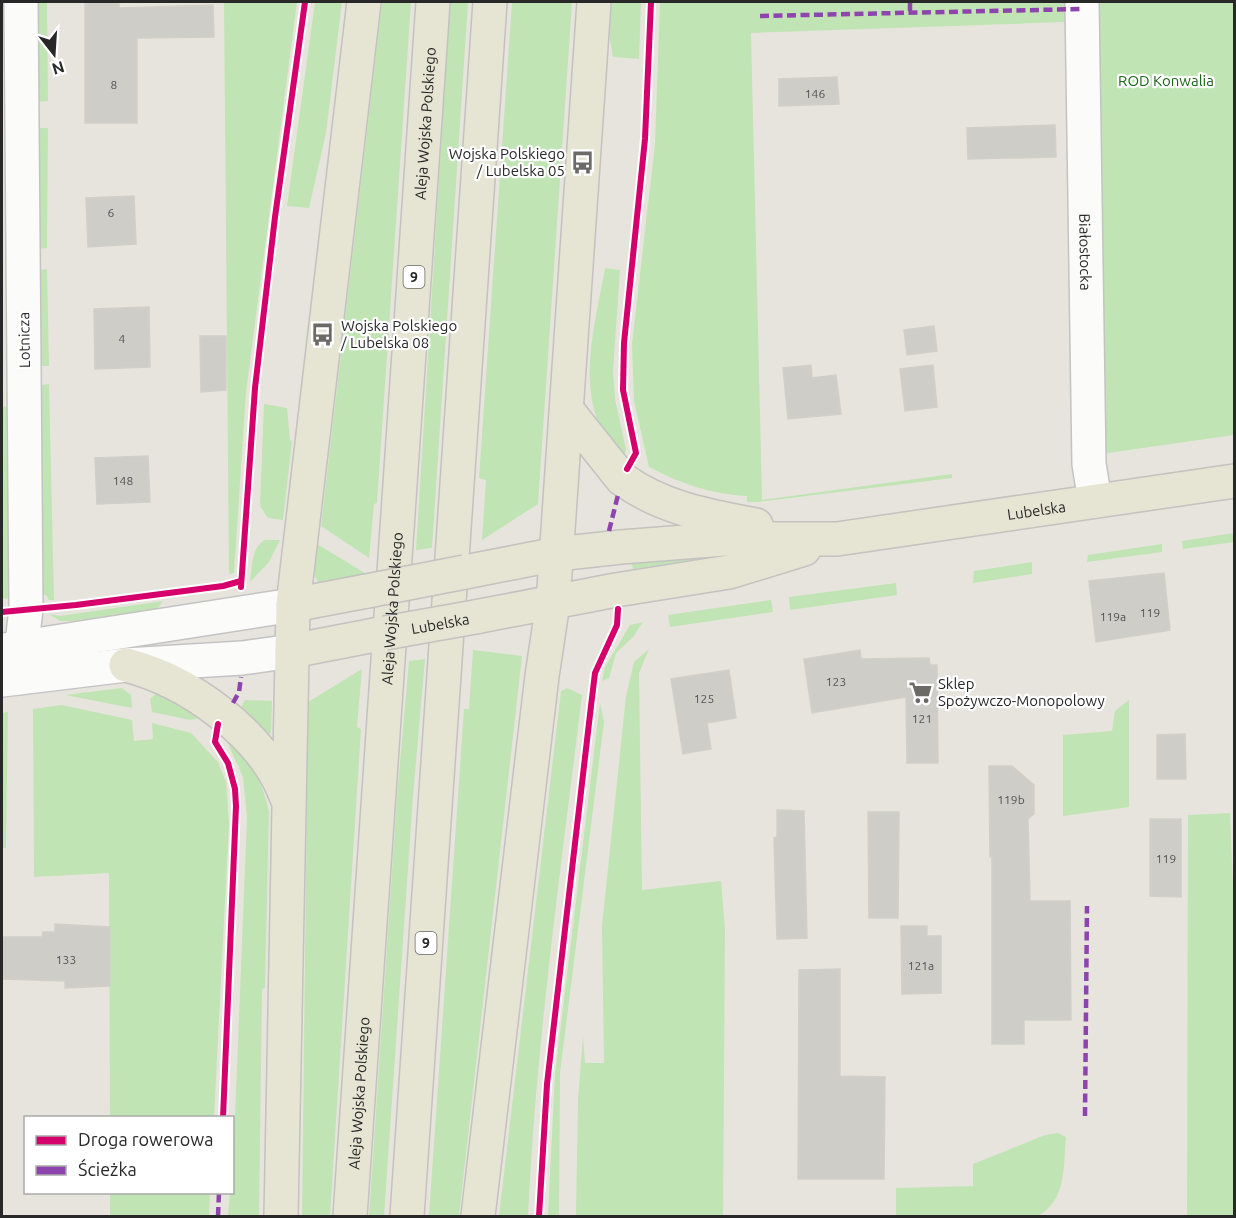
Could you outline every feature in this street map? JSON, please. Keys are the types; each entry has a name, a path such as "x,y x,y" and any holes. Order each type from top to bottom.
{"main road":[{"path":"281,1216 287,799 293,605 364,2"},
{"name":"Aleja Wojska Polskiego","path":"350,1216 433,2"},
{"name":"9","path":"407,1216 490,2"},
{"path":"478,1216 553,603 594,2"},
{"path":"567,410 622,479 665,502 715,517 837,539"},
{"name":"Lubelska","path":"293,605 557,555 724,539 837,539 1234,481"},
{"name":"Lubelska","path":"292,651 729,572 837,539"},
{"path":"126,665 160,678 224,715 268,761 280,779 287,799"}],"street":[{"name":"Lotnicza","path":"11,664 26,609 21,2"},
{"name":"Białostocka","path":"1082,2 1089,464 1095,501"},
{"name":"Lubelska","path":"11,664 293,605"},
{"name":"Lubelska","path":"11,664 126,665 232,659 292,651"}],"green space":[{"path":"34,2 47,2 48,101 34,102"},
{"path":"224,2 297,2 246,392 234,573 229,574"},
{"path":"315,2 342,2 326,133 309,208 287,206"},
{"path":"382,2 411,2 377,503 374,504 369,558 321,526"},
{"path":"450,2 468,2 432,548 416,550"},
{"path":"512,2 572,2 538,504 482,540 486,480 479,478"},
{"path":"610,2 641,2 639,59 613,57 609,34"},
{"path":"660,2 1066,2 1065,22 751,33 762,500 952,474 952,478 747,502 747,496 696,487 649,467 634,401 632,344 655,144"},
{"name":"ROD Konwalia","path":"1096,2 1234,2 1234,435 1101,454"},
{"path":"35,128 48,128 47,248 38,249"},
{"path":"605,268 620,270 613,371 615,399 626,450 624,456 605,436 596,417 592,396 590,375 593,331"},
{"path":"47,269 49,366 39,366 37,270"},
{"path":"49,384 54,600 41,595 37,386"},
{"path":"264,404 287,408 290,440 292,441 283,520 268,518 260,506"},
{"path":"8,406 11,598 2,599 2,407"},
{"path":"1234,533 1234,542 1183,549 1182,541"},
{"path":"265,540 280,540 269,562 250,582 255,553 260,543"},
{"path":"317,544 368,575 318,583 314,573"},
{"path":"1162,544 1162,552 1087,562 1088,555"},
{"path":"725,555 633,569 630,556"},
{"path":"1032,562 1032,574 973,583 974,571"},
{"path":"896,583 897,595 790,610 789,597"},
{"path":"771,600 773,612 670,627 668,615"},
{"path":"163,601 157,609 71,621 60,621 49,614 60,616"},
{"path":"643,622 633,637 616,653 609,678 602,681 605,667 630,625"},
{"path":"649,649 639,673 642,890 721,881 725,930 723,1216 576,1216 578,1100 583,1036 585,1063 604,1063 602,926 626,696 634,662"},
{"path":"473,650 522,656 459,1216 429,1216 464,709 469,709"},
{"path":"425,659 413,796 384,1216 369,1216 397,797 409,661"},
{"path":"362,669 357,727 361,729 330,1216 302,1216 308,702"},
{"path":"122,688 131,695 132,708 65,695"},
{"path":"567,688 582,695 543,1020 528,1216 499,1216 561,691"},
{"path":"158,692 172,697 200,718 190,720 152,712 150,699"},
{"path":"245,700 272,701 271,733 264,735 240,709"},
{"path":"1129,700 1129,807 1063,816 1063,735 1112,731 1115,711"},
{"path":"600,703 604,722 560,1073 559,1216 548,1216 555,1074"},
{"path":"62,705 132,720 134,741 153,739 152,723 191,733 218,762 226,782 229,824 214,1116 110,1116 109,873 34,877 33,709"},
{"path":"8,712 6,848 2,848 2,713"},
{"path":"225,737 253,771 263,790 269,812 265,988 262,989 259,1216 228,1216 230,1194 234,1194 247,818 243,777"},
{"path":"1230,813 1234,912 1234,1216 1187,1216 1188,815"},
{"path":"1058,1133 1066,1137 1062,1182 1054,1201 1038,1216 896,1216 896,1188 973,1186 973,1164 1045,1135"},
{"path":"110,1194 210,1194 209,1216 110,1216"}],"building":[{"path":"85,2 119,2 119,8 213,5 214,37 137,38 137,123 85,123"},
{"path":"837,77 839,104 779,106 779,79"},
{"path":"1055,125 1056,157 968,159 967,128"},
{"path":"134,196 136,244 88,247 86,198"},
{"path":"149,307 150,367 95,369 94,309"},
{"path":"934,326 937,351 907,355 904,330"},
{"path":"200,336 226,336 226,390 201,392"},
{"path":"811,365 812,378 836,375 841,414 788,419 783,368"},
{"path":"933,365 937,407 905,411 900,369"},
{"path":"148,456 150,502 97,504 95,458"},
{"path":"1164,573 1170,630 1096,642 1089,581"},
{"path":"860,650 861,659 929,658 930,665 937,665 938,763 907,763 906,697 812,713 804,659"},
{"path":"729,670 736,718 707,723 711,749 683,754 671,679"},
{"path":"1185,734 1186,779 1157,779 1157,735"},
{"path":"989,766 1012,766 1034,785 1034,814 1028,819 1030,901 1070,901 1071,1020 1024,1020 1024,1044 992,1044 992,857 990,857"},
{"path":"777,810 804,811 807,938 777,939 774,838 777,837"},
{"path":"868,812 899,812 898,918 869,918"},
{"path":"1150,819 1181,819 1181,897 1150,896"},
{"path":"55,924 110,927 110,986 65,988 65,981 2,979 2,937 42,937 43,932 55,932"},
{"path":"901,926 927,926 927,936 941,936 941,993 902,994"},
{"path":"840,969 840,1076 885,1077 884,1179 798,1179 799,970"}],"marked path":[{"path":"910,2 910,14"},
{"path":"760,16 1082,9"},
{"path":"609,531 618,495"},
{"path":"233,703 239,692 241,677"},
{"path":"1085,1116 1087,906"},
{"path":"218,1216 219,1194"}],"cycle path":[{"path":"241,587 255,388 275,217 305,2"},
{"path":"627,469 636,453 623,390 624,343 645,139 651,2"},
{"path":"2,612 223,586 241,581"},
{"path":"539,1216 547,1084 595,673 617,625 618,609"},
{"path":"218,724 215,742 228,763 235,789 236,806 223,1116"}],"place":[{"name":"Wojska Polskiego / Lubelska 05","path":"583,162"},
{"name":"Wojska Polskiego / Lubelska 08","path":"323,334"},
{"name":"Sklep Spożywczo-Monopolowy","path":"920,692"}]}
